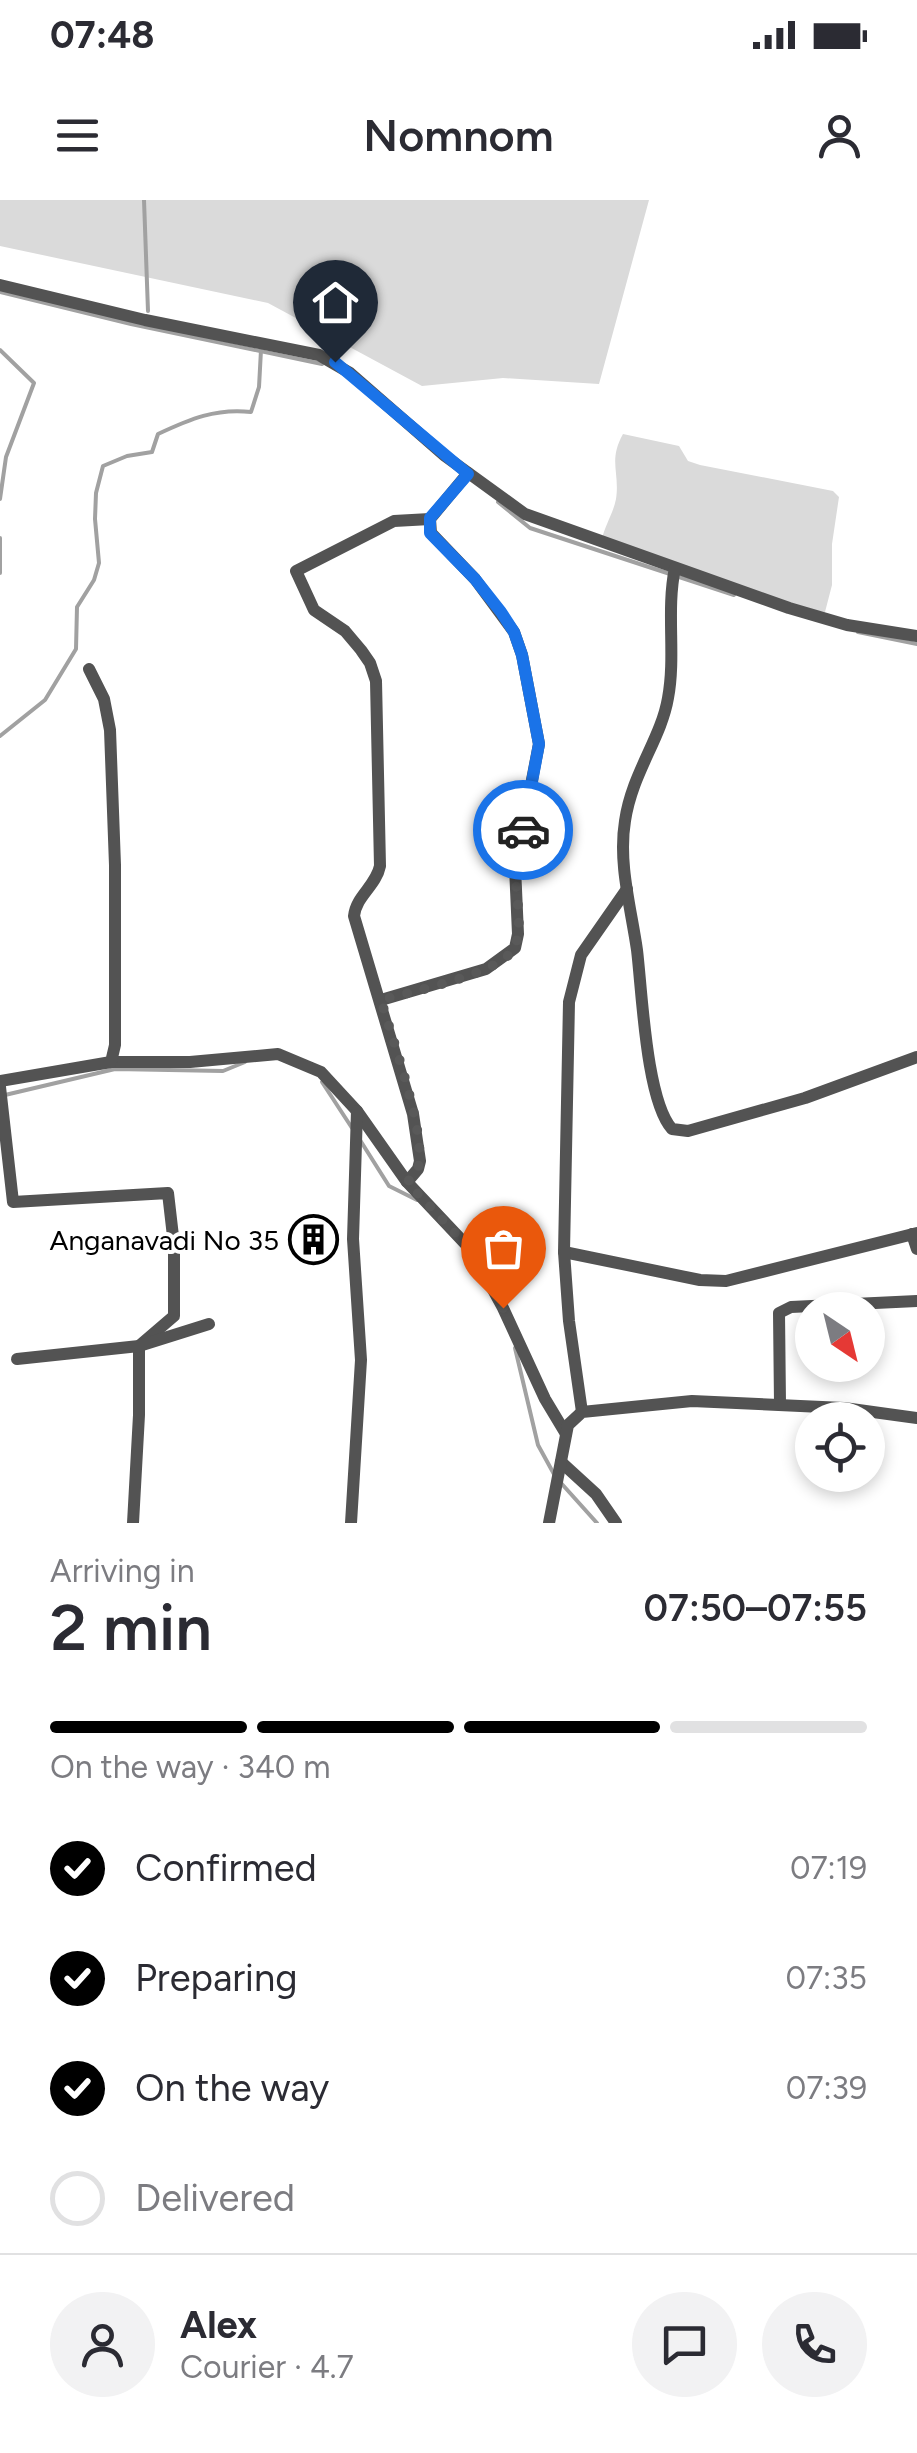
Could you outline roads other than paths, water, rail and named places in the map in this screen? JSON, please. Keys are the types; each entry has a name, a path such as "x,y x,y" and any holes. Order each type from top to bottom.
{"street":[{"path":"0,285 145,320 320,355 350,374 468,474 525,514 727,588 847,625 917,636"},
{"path":"381,1000 486,969 515,948 518,934 516,867 539,744 522,655 514,632 475,579 430,533 430,518 468,474"},
{"path":"407,1182 418,1169 413,1114 354,916 358,900 378,877 380,866 376,680 361,650 344,631 314,610 296,571 394,521 430,518"},
{"path":"675,571 668,703 632,783 622,842 650,1058 662,1114 672,1129 688,1132 768,1110 917,1057"},
{"path":"90,669 104,699 110,730 115,865 115,1045 111,1062"},
{"path":"582,1412 564,1252 572,981 581,955 626,889"},
{"path":"138,1346 174,1316 174,1245 168,1193 12,1202 0,1084 111,1062 190,1062 278,1054 321,1072 357,1111 407,1182 472,1251 544,1399 566,1434"},
{"path":"351,1523 361,1360 354,1239 357,1111"},
{"path":"564,1252 700,1280 726,1281 914,1234 917,1249"},
{"path":"780,1404 779,1312 791,1307 917,1301"},
{"path":"17,1359 138,1346 209,1324"},
{"path":"133,1523 138,1346"},
{"path":"551,1519 570,1420 582,1412 676,1402 844,1408 917,1418"},
{"path":"564,1466 596,1494 616,1523"}],"waterway":[{"path":"144,200 148,311"},
{"path":"0,292 322,364"},
{"path":"0,350 34,383 6,457 0,499"},
{"path":"0,736 45,700 76,649 77,607 94,580 99,563 96,493 103,466 127,456 152,452 158,434 192,419 215,413 251,412 259,387 261,350"},
{"path":"498,502 530,528 734,595"},
{"path":"0,538 0,573"},
{"path":"858,632 917,644"},
{"path":"5,1095 115,1069 223,1071 245,1062"},
{"path":"322,1082 352,1128"},
{"path":"360,1140 389,1186 417,1200"},
{"path":"477,1251 485,1258 490,1272"},
{"path":"515,1348 538,1445 555,1476"},
{"path":"561,1483 597,1523"}],"place":[{"name":"Anganavadi No 35","path":"314,1240"}]}
